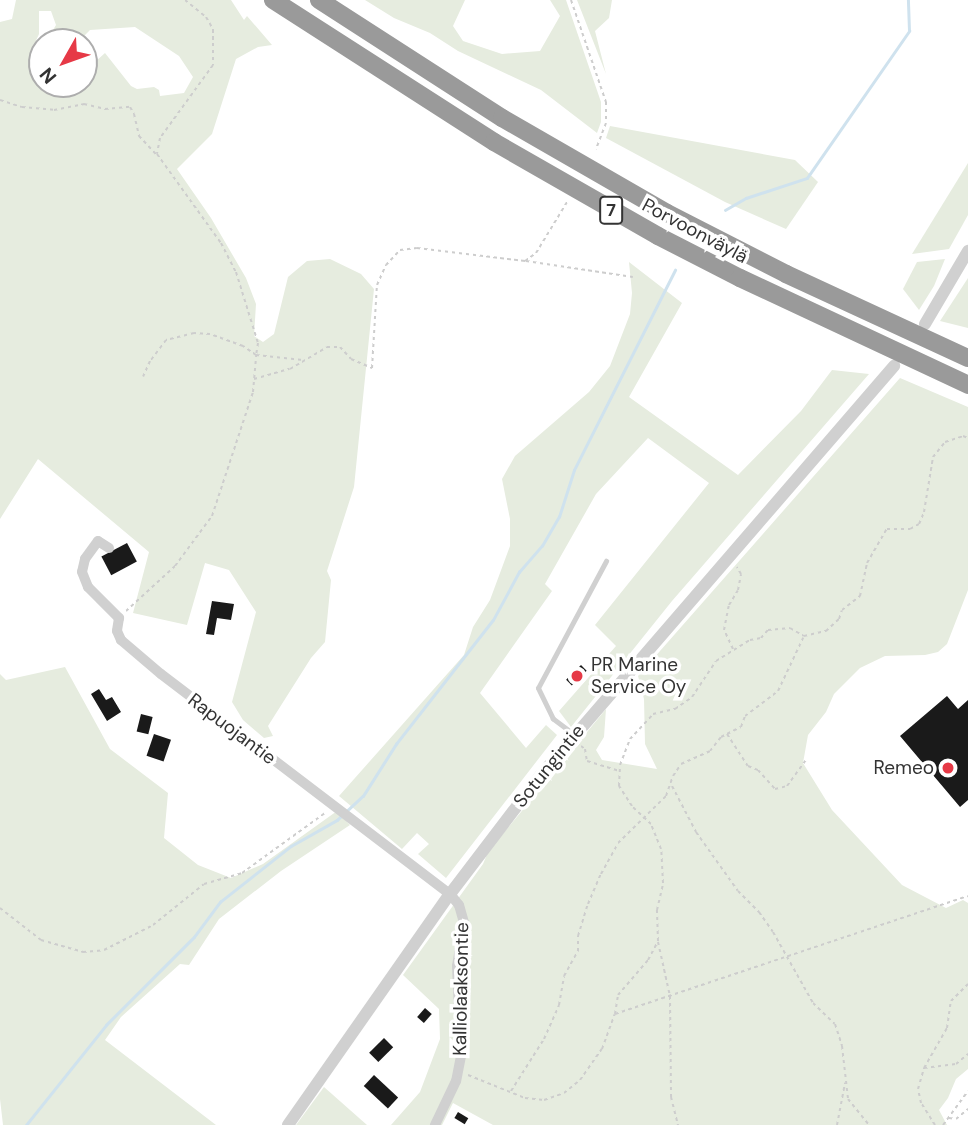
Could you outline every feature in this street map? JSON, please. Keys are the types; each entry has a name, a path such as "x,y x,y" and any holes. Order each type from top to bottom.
{"highway":[{"name":"Porvoonväylä","path":"273,0 402,86 625,218 740,278 968,385"},
{"name":"Porvoonväylä","path":"319,0 472,100 655,206 786,274 968,358"}],"street":[{"path":"925,324 968,251"},
{"name":"Sotungintie","path":"288,1125 450,894 731,554 894,366"},
{"name":"Rapuojantie","path":"109,548 99,541 85,559 82,572 88,587 119,618 117,631 121,640 161,674 450,894"},
{"name":"Kalliolaaksontie","path":"435,1125 459,1070 457,966 464,923 459,905 450,894"}],"lane":[{"path":"576,739 553,719 538,688 606,561"}],"path":[{"path":"157,155 160,138 213,65 213,29 206,17 185,0"},
{"path":"571,0 606,102 606,123 596,149"},
{"path":"0,100 22,107 54,110 84,104 105,109 130,107 139,136 157,155 221,243 236,272 258,343 253,392 212,516 175,566 119,618"},
{"path":"525,261 536,253 567,202"},
{"path":"254,379 290,369 327,347 340,347 351,359 372,368 377,285 386,265 400,250 417,248 633,277"},
{"path":"143,377 150,361 166,340 194,332 210,334 243,346 256,355 303,360"},
{"path":"678,1125 671,1097 670,996 658,941 657,910 663,883 661,849 651,824 620,786 620,771 630,739 653,714 675,709 692,697 716,661 761,638 768,630 790,628 804,636 826,631 839,619 842,610 860,596 867,563 887,529 910,529 919,524 924,512 933,457 945,442 962,436 968,438"},
{"path":"731,554 741,574 738,590 729,605 724,630 733,650"},
{"path":"510,1092 539,1048 559,1004 564,976 578,951 578,936 601,874 618,843 645,819 671,785 681,764 710,751 727,734 741,727 746,716 778,691 804,636"},
{"path":"727,734 748,766 763,775 775,789 787,786 807,758"},
{"path":"576,739 585,749 587,761 620,771"},
{"path":"671,785 696,832 738,891 759,912 813,1003 828,1015 840,1033 848,1100 869,1125"},
{"path":"0,908 41,940 83,952 104,950 153,925 190,892 204,884 242,873 269,857 334,806"},
{"path":"615,1014 968,896"},
{"path":"459,1070 525,1098 544,1100 564,1093 580,1080 602,1049 615,1014 618,995 648,960 658,941"},
{"path":"935,1125 921,1103 918,1089 924,1068 947,1028 951,1001 968,984"},
{"path":"924,1068 956,1064 968,1054"},
{"path":"836,1125 845,1082"},
{"path":"943,1125 968,1091"},
{"path":"949,1117 956,1119 968,1109"}],"shaded area":[{"path":"16,0 231,0 244,20 247,16 272,45 258,47 236,59 212,134 177,169 211,218 246,278 256,304 254,336 263,342 274,334 288,277 307,261 330,259 361,274 374,289 354,487 327,571 331,580 325,642 311,658 268,726 273,736 264,738 243,720 232,702 256,612 229,570 205,563 187,625 133,613 149,552 38,459 0,519 0,22 12,19"},
{"path":"365,0 465,0 453,26 463,41 502,54 540,51 560,16 550,0 566,0 601,102 601,122 597,133 541,90 458,51 430,33 394,18"},
{"path":"577,0 612,0 609,18 595,31 606,74"},
{"path":"610,126 795,160 818,182 786,229 725,202 606,138"},
{"path":"968,163 968,215 949,249 912,254"},
{"path":"945,259 934,286 919,310 903,289 917,262"},
{"path":"629,262 682,303 629,397 738,475 801,411 832,370 869,374 672,601 571,727 559,711 616,646 595,625 709,483 648,438 596,494 545,584 552,591 480,693 526,748 546,725 557,735 446,878 418,854 429,844 417,833 402,849 339,796 464,655 473,627 490,600 510,546 510,519 502,479 515,456 589,392 610,366 630,314 632,293"},
{"path":"968,278 968,328 940,321"},
{"path":"900,378 968,407 968,590 947,644 938,652 885,656 860,668 834,694 826,712 808,735 803,763 832,810 902,885 946,908 963,900 968,903 968,1069 956,1079 948,1098 939,1110 947,1125 493,1125 453,1103 442,1125 391,1125 420,1092 440,1039 439,1009 403,975 483,864 488,852 606,709 604,737 596,750 602,760 657,769 645,744 644,699 638,676"},
{"path":"65,667 110,749 168,793 164,838 198,865 231,878 263,864 337,811 350,825 281,871 219,919 189,965 180,964 121,1017 105,1040 216,1125 3,1125 0,1099 0,674 6,680"},
{"path":"324,1087 367,1125 296,1125"}],"building":[{"path":"127,543 137,562 111,575 101,557"},
{"path":"212,601 234,604 231,620 217,618 214,635 206,634"},
{"name":"PR Marine Service Oy","path":"581,665 587,671 572,686 566,680"},
{"path":"99,689 106,700 112,697 121,712 107,721 91,694"},
{"name":"Remeo","path":"947,696 958,709 968,700 968,800 960,807 900,736"},
{"path":"141,714 153,717 148,734 137,731"},
{"path":"154,734 171,740 164,762 147,756"},
{"path":"425,1008 432,1014 424,1023 417,1017"},
{"path":"384,1038 393,1047 378,1062 369,1053"},
{"path":"374,1075 398,1098 388,1108 364,1086"},
{"path":"458,1112 468,1118 465,1124 454,1118"}],"waterway":[{"path":"725,210 746,198 807,178 909,31 908,0"},
{"path":"26,1125 106,1025 194,937 220,902 291,846 337,820 363,796 396,744 493,620 519,572 542,546 559,517 574,470 675,270"}],"place":[{"name":"PR Marine Service Oy","path":"577,676"},
{"name":"Remeo","path":"948,768"}]}
